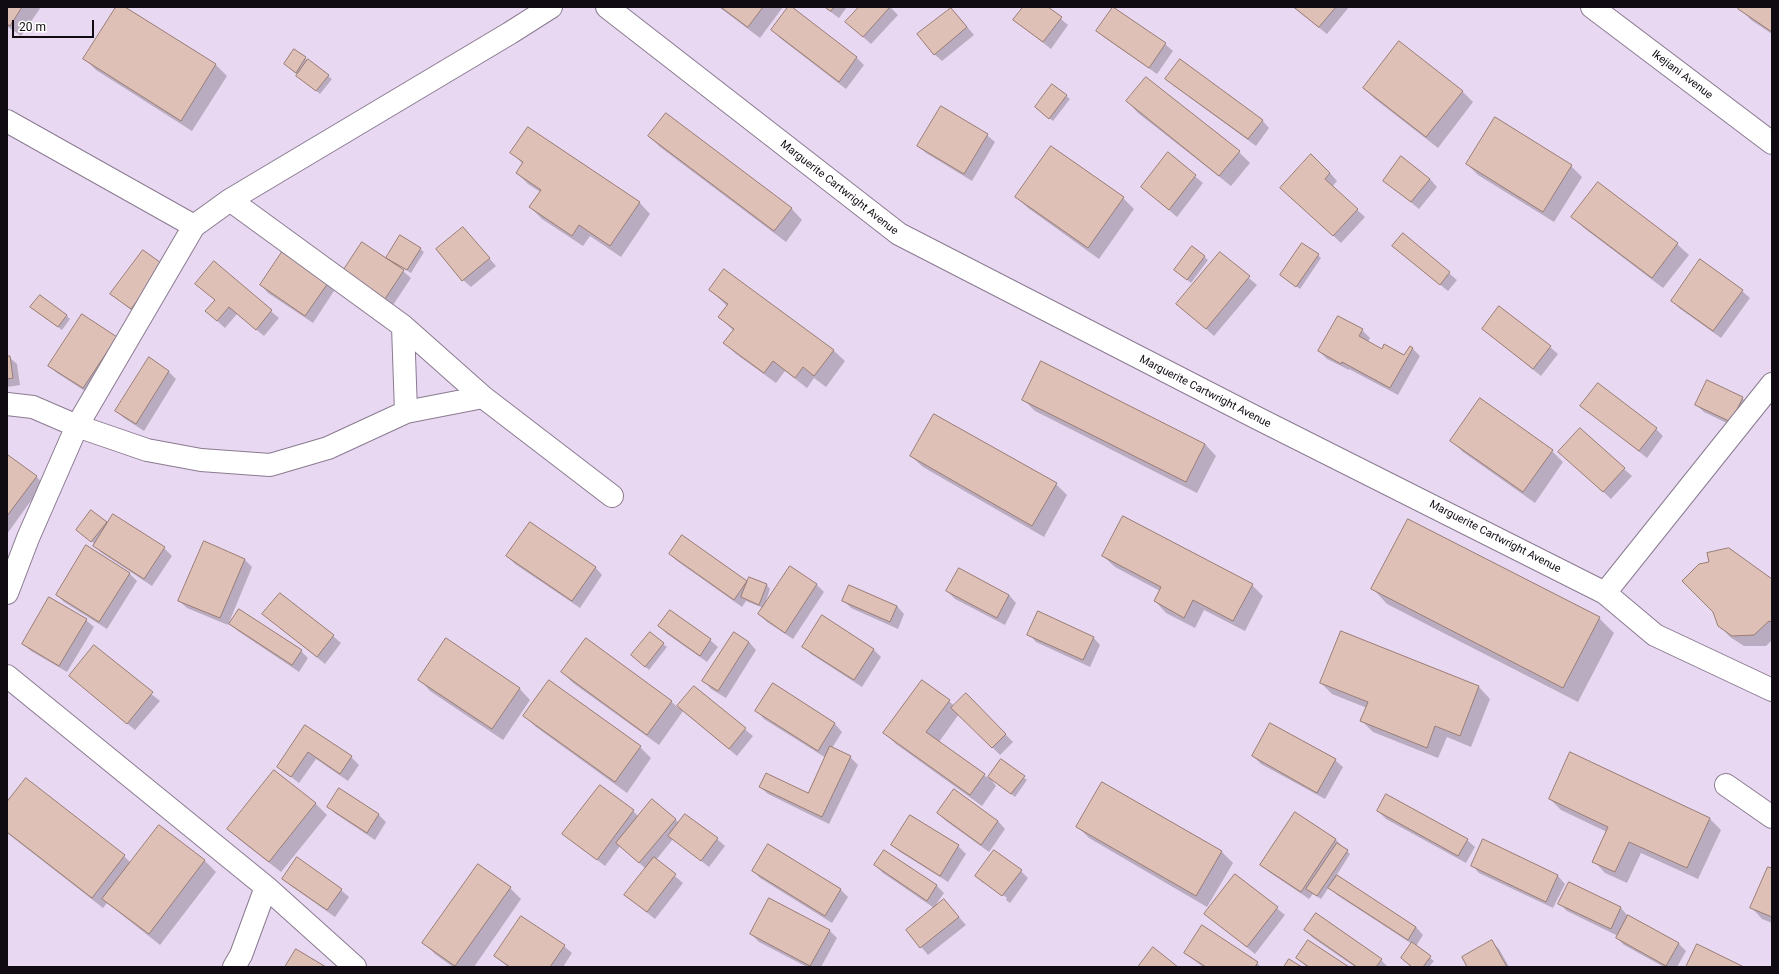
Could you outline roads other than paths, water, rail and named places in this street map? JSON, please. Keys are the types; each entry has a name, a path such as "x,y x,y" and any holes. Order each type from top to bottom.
{"street":[{"path":"7,593 28,538 77,426 194,226 230,200 510,34 551,7"},
{"name":"Marguerite Cartwright Avenue","path":"606,7 899,234 1259,420 1605,592 1655,635 1772,690"},
{"name":"Ikejiani Avenue","path":"1592,7 1772,143"},
{"path":"7,121 194,226"},
{"path":"230,200 403,326 482,397 612,496"},
{"path":"403,326 406,412"},
{"path":"1605,592 1772,384"},
{"path":"7,404 33,407 77,426 147,450 201,460 270,466 328,448 406,412 482,397"},
{"path":"7,676 266,887 355,967"},
{"path":"1726,785 1772,817"},
{"path":"234,967 241,955 266,887"}]}
